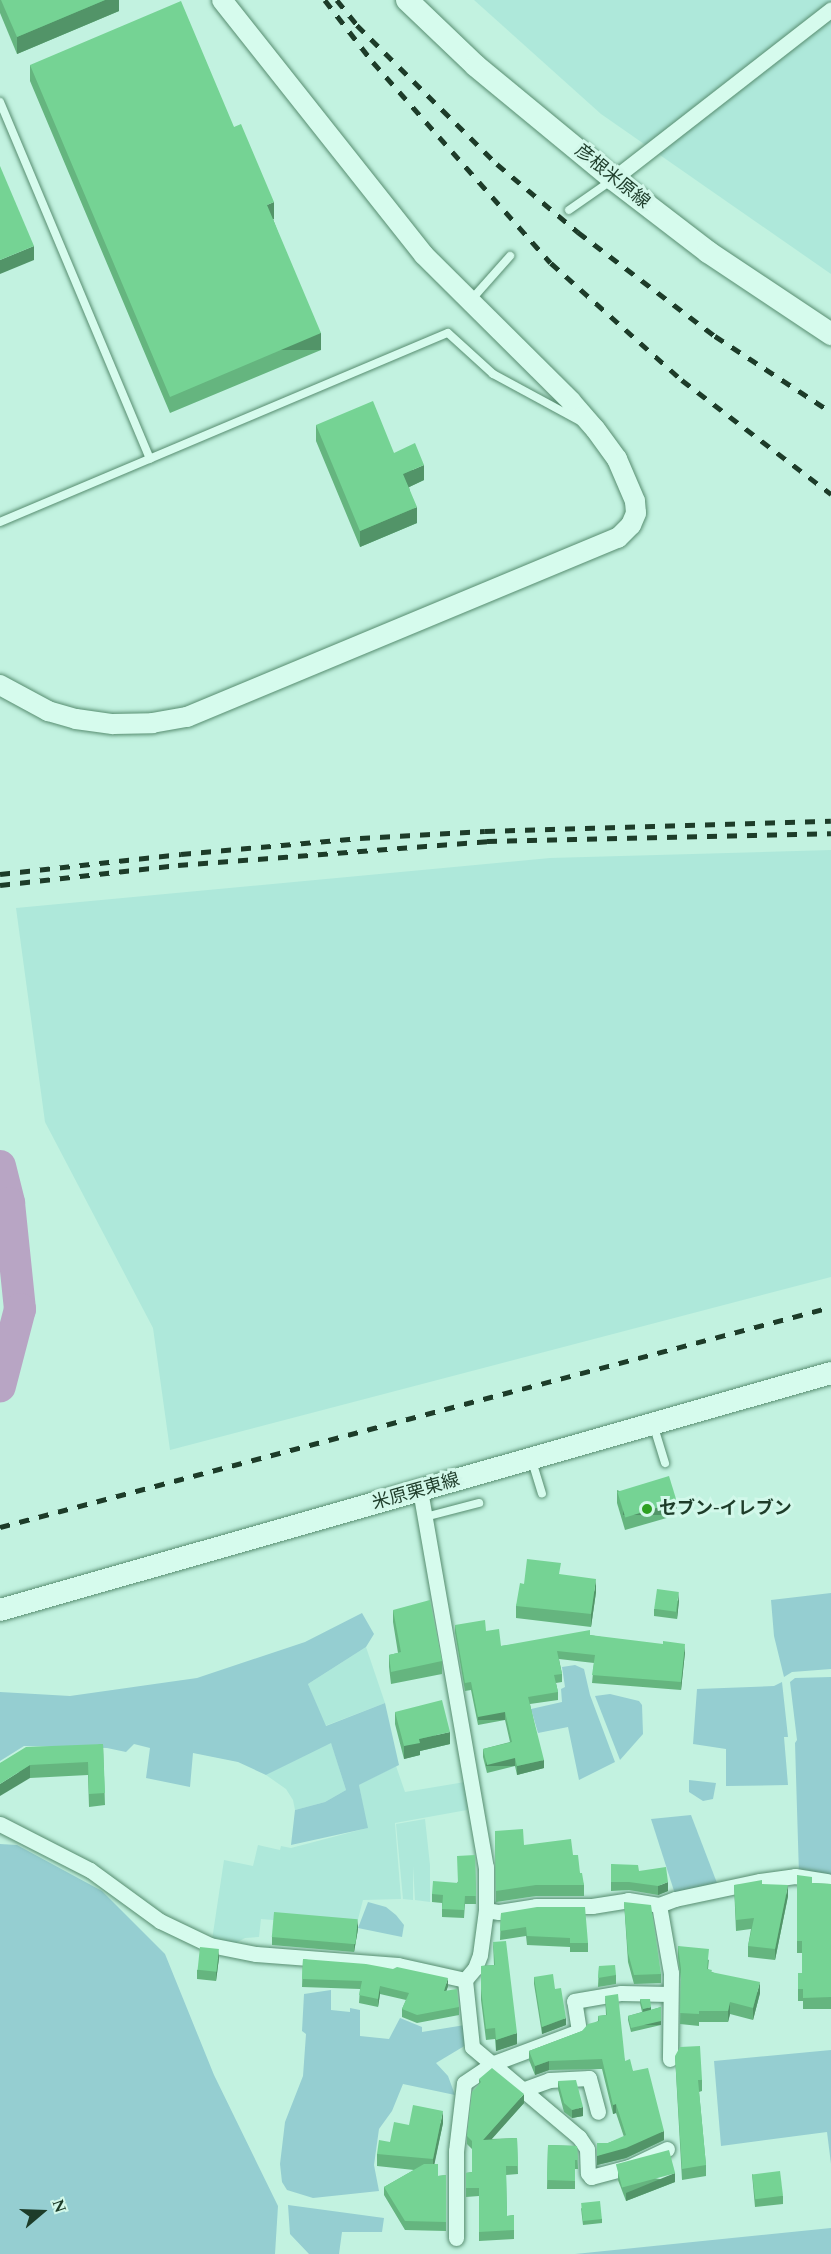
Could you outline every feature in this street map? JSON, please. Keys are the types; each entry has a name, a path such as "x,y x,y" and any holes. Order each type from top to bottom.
{"main road":[{"name":"彦根米原線","path":"407,0 476,66 613,179 708,252 831,334"},
{"name":"米原栗東線","path":"0,1610 831,1373"}],"street":[{"path":"0,686 48,711 76,719 112,724 152,723 187,717 618,538 631,525 636,513 635,501 617,459 595,429 424,255 222,0"},
{"path":"613,179 831,9"},
{"path":"420,1490 478,1810 486,1867 486,1910 480,1955 475,1968 465,1980 472,2047 494,2063 522,2090 579,2137 587,2149 588,2173 591,2177 629,2167 667,2149"},
{"path":"0,1824 90,1870 160,1922 210,1946 256,1954 398,1965 465,1980"},
{"path":"486,1910 499,1912 536,1906 592,1905 628,1900 659,1905 760,1881 795,1876 828,1881"},
{"path":"659,1905 671,1972 670,2059"},
{"path":"456,2238 456,2151 464,2083 494,2063 579,2031 574,2001 621,1993 669,1994"},
{"path":"522,2090 549,2080 589,2078 598,2112"}],"lane":[{"path":"0,102 150,459"},
{"path":"569,210 613,179"},
{"path":"469,302 510,256"},
{"path":"0,522 448,333 493,374 595,429"},
{"path":"653,1424 665,1463"},
{"path":"531,1459 542,1494"},
{"path":"425,1517 479,1503"}],"shaded area":[{"path":"474,0 831,0 831,274 601,114"},
{"path":"831,850 831,1277 170,1450 153,1328 45,1122 16,908 550,858"},
{"path":"831,1593 831,1669 792,1672 784,1677 774,1636 771,1600"},
{"path":"362,1613 374,1634 366,1647 308,1684 326,1726 385,1703 399,1765 359,1785 368,1828 291,1845 295,1810 325,1802 346,1790 331,1743 266,1775 238,1762 193,1753 190,1787 146,1778 150,1748 134,1744 126,1752 107,1748 24,1746 0,1761 0,1692 70,1696 197,1678 305,1642"},
{"path":"366,1647 385,1703 325,1726 308,1684"},
{"path":"575,1665 584,1669 590,1695 615,1762 579,1780 568,1727 538,1733 531,1709 562,1702 561,1689 565,1687 562,1667"},
{"path":"831,1677 831,1875 799,1875 795,1743 797,1740 790,1682 795,1678"},
{"path":"782,1682 788,1737 784,1737 788,1785 726,1786 726,1749 693,1744 697,1689 774,1686"},
{"path":"610,1694 639,1701 642,1705 643,1734 620,1760 595,1696"},
{"path":"331,1742 346,1790 325,1802 295,1810 293,1800 286,1789 266,1775"},
{"path":"396,1766 405,1792 465,1782 468,1808 395,1823 401,1899 363,1900 356,1927 261,1919 259,1937 245,1938 234,1944 212,1940 224,1860 253,1866 258,1845 280,1850 281,1846 291,1848 367,1828 359,1785"},
{"path":"689,1780 716,1783 713,1799 703,1801 689,1792"},
{"path":"691,1815 717,1883 675,1894 651,1819"},
{"path":"425,1819 430,1865 430,1902 415,1900 413,1866 413,1900 403,1899 396,1824"},
{"path":"0,1844 17,1845 102,1891 165,1954 214,2075 278,2206 275,2254 0,2254"},
{"path":"368,1902 386,1907 396,1915 404,1925 402,1937 358,1928"},
{"path":"331,1990 331,2010 350,2012 350,2008 360,2010 360,2036 389,2039 400,2018 422,2027 422,2032 465,2025 466,2045 436,2063 448,2076 455,2095 403,2084 392,2111 379,2129 374,2165 379,2191 313,2198 287,2190 282,2182 280,2164 285,2122 303,2076 306,2034 302,2031 304,1994"},
{"path":"831,2050 831,2164 827,2132 721,2146 714,2061"},
{"path":"288,2205 384,2218 382,2232 342,2232 339,2254 309,2254 290,2234"},
{"path":"831,2228 831,2254 575,2254"}],"building":[{"path":"1,0 105,0 17,37"},
{"path":"181,1 234,127 241,124 274,202 267,205 321,333 170,397 30,65"},
{"path":"0,166 34,246 0,260"},
{"path":"373,401 394,453 415,443 424,465 403,474 417,507 360,531 316,425"},
{"path":"669,1476 677,1502 625,1518 617,1492"},
{"path":"527,1559 561,1563 559,1574 596,1579 591,1614 516,1606 520,1583 524,1584"},
{"path":"657,1589 679,1592 676,1612 654,1609"},
{"path":"430,1600 442,1661 391,1672 389,1655 401,1652 393,1610"},
{"path":"485,1620 486,1631 499,1629 501,1646 590,1630 590,1635 663,1644 663,1641 685,1644 681,1682 592,1675 595,1655 557,1651 562,1674 554,1675 558,1692 528,1697 544,1760 517,1766 515,1758 487,1765 483,1749 512,1742 505,1712 478,1717 471,1682 465,1683 455,1625"},
{"path":"442,1700 450,1732 419,1739 420,1743 404,1746 395,1712"},
{"path":"103,1744 105,1793 89,1794 88,1762 30,1765 0,1784 0,1763 26,1747"},
{"path":"523,1829 524,1845 571,1839 573,1855 578,1855 584,1885 536,1885 496,1891 495,1831"},
{"path":"475,1855 476,1896 465,1896 464,1910 442,1909 443,1895 432,1894 433,1881 458,1883 457,1856"},
{"path":"611,1864 638,1865 639,1871 666,1867 668,1882 658,1886 611,1882"},
{"path":"797,1875 812,1877 812,1883 831,1884 831,1997 803,1998 803,1989 798,1989 798,1973 802,1973 802,1941 797,1941"},
{"path":"762,1880 762,1884 788,1885 775,1949 748,1946 754,1918 736,1920 734,1885"},
{"path":"624,1902 651,1905 661,1974 634,1975 628,1953"},
{"path":"537,1907 585,1907 588,1943 570,1943 570,1938 527,1936 526,1927 500,1931 501,1913"},
{"path":"274,1912 358,1919 356,1944 272,1937"},
{"path":"506,1941 517,2033 496,2040 495,2028 486,2029 481,1989 481,1966 495,1965 493,1942"},
{"path":"678,1946 709,1949 707,1969 712,1970 711,1972 760,1982 753,2008 730,2002 728,2011 680,2013 681,1969"},
{"path":"200,1947 219,1949 216,1972 198,1970"},
{"path":"303,1959 366,1964 393,1969 397,1967 448,1978 444,1991 457,1989 459,2007 417,2015 402,2009 409,1993 380,1986 378,1999 359,1995 362,1981 302,1979"},
{"path":"615,1965 616,1975 598,1978 599,1966"},
{"path":"553,1974 555,1989 561,1988 566,2018 542,2027 534,1977"},
{"path":"618,1994 625,2061 630,2059 633,2071 648,2068 664,2131 626,2148 597,2156 597,2143 608,2143 626,2135 616,2104 613,2105 602,2059 549,2061 535,2066 529,2051 582,2031 588,2024 599,2021 598,2016 607,2015 605,1996"},
{"path":"640,1999 650,1999 651,2007 643,2009"},
{"path":"661,2007 661,2021 631,2028 628,2016"},
{"path":"700,2046 702,2080 698,2080 706,2165 682,2169 675,2056 680,2047"},
{"path":"492,2068 524,2094 483,2140 517,2138 518,2166 506,2166 507,2216 514,2215 514,2230 479,2232 479,2188 466,2188 466,2173 472,2172 472,2141 467,2136 472,2092 481,2082 479,2079"},
{"path":"576,2080 583,2107 572,2110 564,2103 558,2081"},
{"path":"413,2105 443,2111 433,2159 377,2154 379,2140 390,2142 394,2122 409,2125"},
{"path":"548,2145 577,2146 575,2181 547,2180"},
{"path":"669,2150 675,2173 622,2187 616,2164"},
{"path":"424,2164 438,2164 438,2176 446,2175 446,2222 405,2221 384,2187"},
{"path":"780,2171 783,2196 755,2199 752,2174"},
{"path":"600,2201 602,2219 583,2221 581,2203"}],"waterway":[{"path":"0,1166 9,1203 20,1309 0,1386"}],"railway":[{"path":"325,0 373,62 551,263 682,380 831,494"},
{"path":"337,0 357,25 497,164 578,232 715,336 831,412"},
{"path":"0,874 181,854 360,838 485,831 831,821"},
{"path":"0,885 178,865 487,841 831,833"},
{"path":"0,1527 831,1307"}],"place":[{"name":"セブン-イレブン","path":"647,1509"}]}
